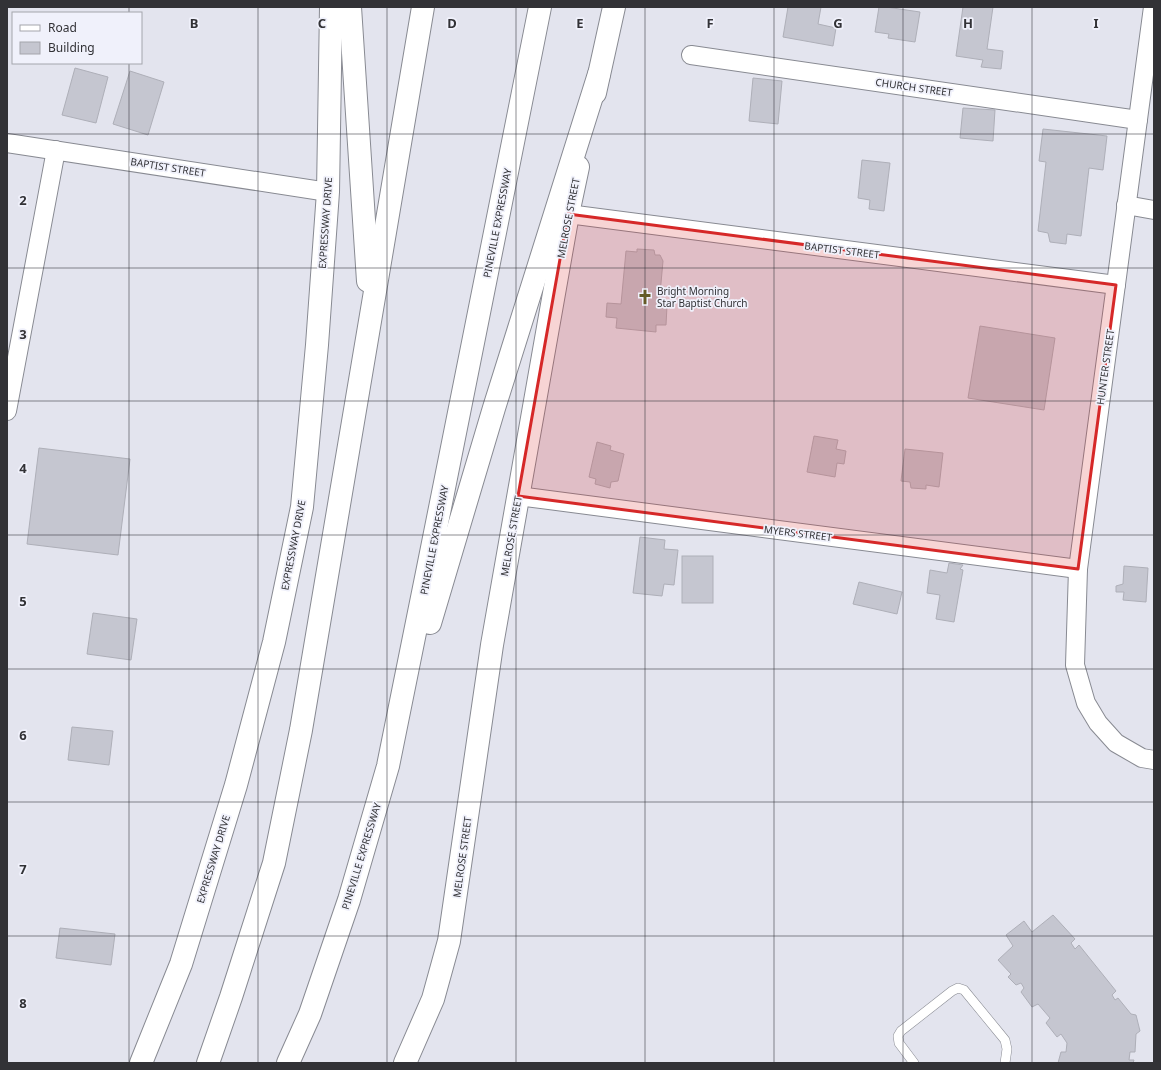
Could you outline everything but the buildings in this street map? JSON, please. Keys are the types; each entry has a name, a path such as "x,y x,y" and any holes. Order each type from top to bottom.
{"main road":[{"name":"EXPRESSWAY DRIVE","path":"141,1063 181,964 236,785 274,642 302,507 317,345 328,192 331,7"},
{"path":"350,7 371,318"},
{"path":"208,1063 274,863 301,730 423,7"},
{"name":"PINEVILLE EXPRESSWAY","path":"288,1063 310,1014 349,900 388,766 540,7"},
{"name":"MELROSE STREET","path":"405,1063 434,999 449,941 492,645 518,496 568,214 614,7"},
{"path":"388,766 494,408 599,74"}],"street":[{"name":"HUNTER STREET","path":"1153,7 1078,569 1075,665 1086,703 1098,724 1116,743 1142,758 1154,760"},
{"name":"CHURCH STREET","path":"691,55 1138,120"},
{"name":"BAPTIST STREET","path":"7,143 328,192"},
{"path":"7,411 56,150"},
{"path":"1126,205 1154,210"},
{"name":"BAPTIST STREET","path":"568,214 1116,285"},
{"name":"MYERS STREET","path":"518,496 1078,569"}],"lane":[{"path":"914,1063 899,1043 898,1036 901,1031 952,991 958,988 964,990 1005,1040 1007,1049 1005,1063"}],"highlighted area":[{"path":"568,214 1116,285 1078,569 518,496"}],"place":[{"name":"Bright Morning Star Baptist Church","path":"645,297"}]}
